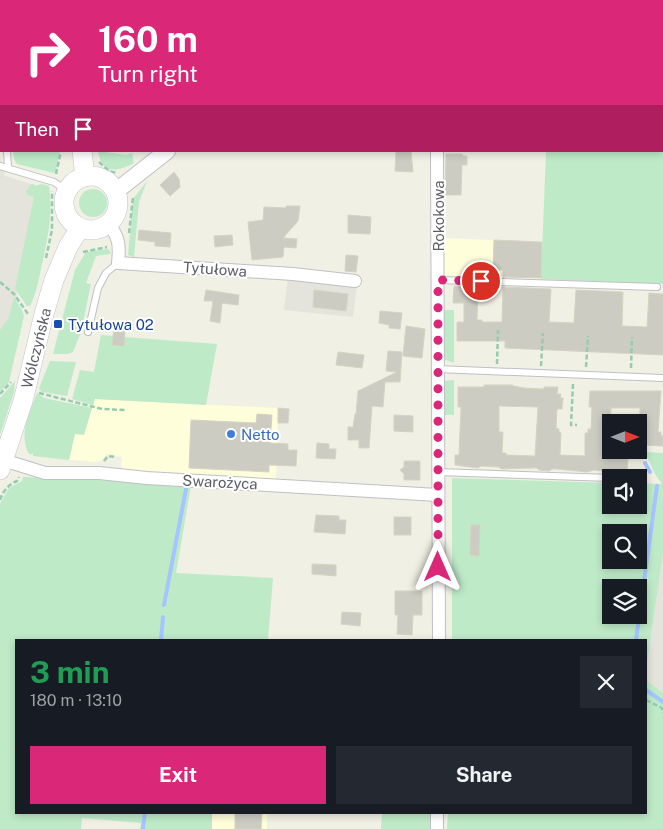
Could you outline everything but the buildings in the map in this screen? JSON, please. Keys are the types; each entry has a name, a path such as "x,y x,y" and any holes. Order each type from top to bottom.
{"main road":[{"path":"85,177 90,155"},
{"path":"85,177 97,177 108,182 116,192 118,203 114,218 103,228 91,231 80,228 69,219 64,205 67,191 74,182 85,177"},
{"name":"Wólczyńska","path":"2,465 23,401 54,280 68,247 80,228"}],"street":[{"path":"116,192 166,152"},
{"name":"Rokokowa","path":"438,152 439,639"},
{"path":"108,223 116,234 120,249 118,263"},
{"name":"Tytułowa","path":"118,263 293,274 355,281"},
{"name":"Swarożyca","path":"2,465 45,473 99,473 438,494"},
{"path":"437,814 437,829"}],"lane":[{"path":"7,152 8,168"},
{"path":"0,166 54,182 67,191"},
{"path":"88,332 98,288 102,280 118,263"},
{"path":"438,280 658,287"},
{"path":"438,369 663,378"},
{"path":"438,472 602,478"}],"path":[{"path":"56,175 61,152"},
{"path":"90,155 109,171 122,172"},
{"path":"128,240 132,202 136,192"},
{"path":"0,282 14,294 28,314"},
{"path":"496,372 498,330"},
{"path":"541,374 543,333"},
{"path":"585,375 588,336"},
{"path":"631,377 632,338"},
{"path":"573,375 571,425 577,425"},
{"path":"37,389 41,395 102,408 125,410"},
{"path":"647,700 662,708 663,713"}],"shaded area":[{"path":"13,152 60,152 54,173 17,164"},
{"path":"98,152 126,155 132,153 134,163 122,168 111,169 107,168 100,159"},
{"path":"546,152 663,152 663,284 541,279"},
{"path":"0,156 5,176 38,186 0,379"},
{"path":"147,181 139,202 134,257 128,255 133,199"},
{"path":"34,184 35,186 42,184 49,186 50,216 38,285 30,306 27,306 15,289 34,197 26,192 30,185"},
{"path":"93,189 103,193 107,203 103,213 93,217 83,213 79,203 83,193"},
{"path":"442,238 542,242 541,279 442,275"},
{"path":"108,249 111,252 110,254 96,256 86,283 91,284 81,332 73,352 53,354 75,270 86,252"},
{"path":"288,276 357,285 353,317 284,310"},
{"path":"14,297 24,316 9,382 0,392 0,330 9,318"},
{"path":"442,310 454,310 454,363 443,359"},
{"path":"101,335 113,336 112,345 124,337 217,344 206,405 95,399 93,405 72,399 80,370 94,372"},
{"path":"50,361 76,362 67,396 42,393 39,388"},
{"path":"454,380 454,415 443,415 442,383"},
{"path":"15,381 14,392 0,435 0,398"},
{"path":"37,393 44,398 92,408 84,435 75,434 69,460 29,454 25,438 26,423"},
{"path":"95,399 278,408 276,481 187,477 123,469 121,466 122,457 107,454 102,460 96,462 69,460 75,433 84,434"},
{"path":"648,452 663,453 663,553 647,664 647,639 452,639 452,478 602,483 602,514 647,514 647,483 662,484 648,459"},
{"path":"23,477 191,486 176,573 273,578 268,639 15,639 15,814 212,814 212,829 140,829 141,823 82,818 81,829 0,829 0,504 9,488 22,481"},
{"path":"663,553 663,693 647,681 647,664"},
{"path":"647,681 663,693 663,829 447,829 448,814 647,814"},
{"path":"212,814 267,814 267,829 212,829"},
{"path":"382,814 433,814 433,829 381,829"}],"waterway":[{"path":"645,463 650,472"},
{"path":"636,639 657,486"},
{"path":"164,605 186,489"},
{"path":"161,639 163,617"},
{"path":"647,691 663,702"},
{"path":"143,829 145,814"}],"place":[{"name":"Tytułowa 02","path":"58,324"},
{"name":"Netto","path":"231,434"}],"route":[{"path":"438,567 438,280 481,281"}]}
